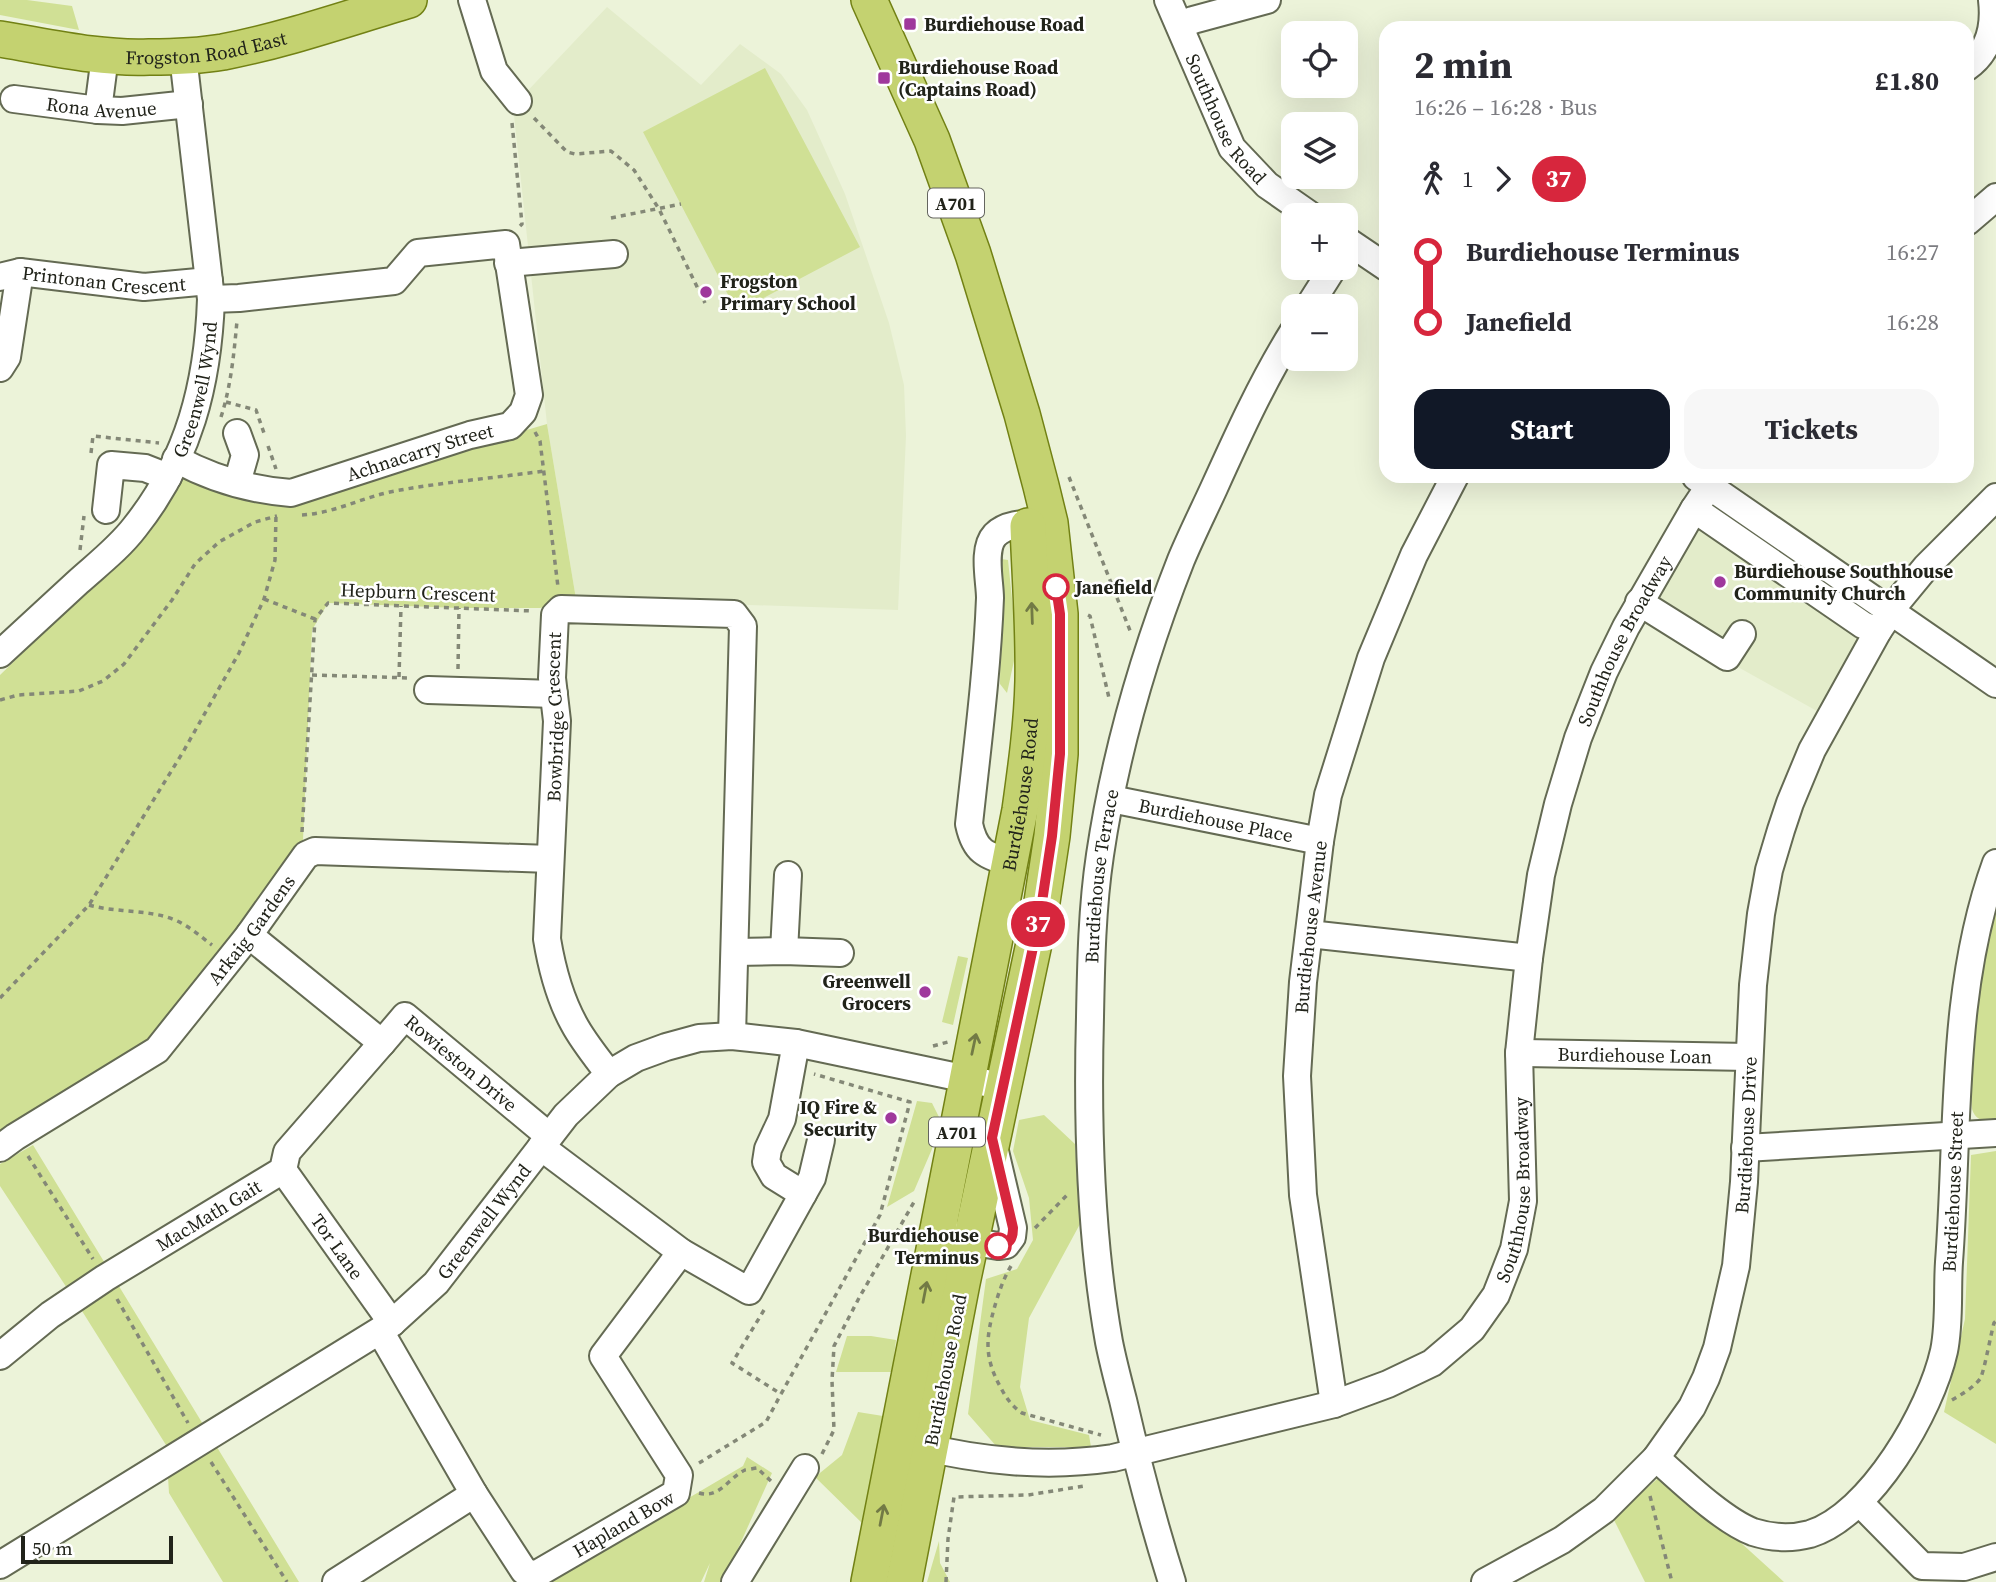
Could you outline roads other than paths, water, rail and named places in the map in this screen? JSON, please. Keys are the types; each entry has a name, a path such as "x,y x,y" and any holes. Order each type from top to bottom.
{"main road":[{"name":"Frogston Road East","path":"0,39 105,55 146,58 183,56 223,52 409,0"},
{"name":"Burdiehouse Road","path":"869,0 932,141 973,254 1022,414 1039,524 1059,608 1060,754 1052,836 1040,915 971,1240 904,1582"},
{"name":"Burdiehouse Road","path":"869,1582 1020,810 1033,681 1033,620 1039,524"}],"street":[{"path":"472,0 494,71 513,96"},
{"name":"Southhouse Road","path":"1168,0 1232,148 1267,185 1293,203"},
{"path":"1180,25 1267,0"},
{"path":"1974,63 1986,47 1992,28 1992,0"},
{"path":"98,110 105,55"},
{"name":"Greenwell Wynd","path":"0,654 113,552 135,527 172,468 196,410 210,338 210,290 183,56"},
{"name":"Rona Avenue","path":"14,99 122,111 189,104"},
{"path":"1974,216 1996,197"},
{"path":"1358,250 1379,263"},
{"path":"210,290 239,298 394,281 418,253 614,254"},
{"name":"Achnacarry Street","path":"106,510 111,465 195,469 262,491 274,504 290,493 470,435 510,426 523,412 529,394 507,254"},
{"path":"0,368 7,357 10,275"},
{"name":"Printonan Crescent","path":"10,275 210,290"},
{"name":"Burdiehouse Terrace","path":"1135,1452 1110,1343 1090,1177 1092,932 1100,855 1130,712 1153,637 1182,557 1246,416 1281,352"},
{"path":"237,433 244,456 237,483"},
{"name":"Burdiehouse Avenue","path":"1334,1404 1303,1195 1297,1076 1303,982 1320,841 1328,794 1371,658 1414,555 1451,483"},
{"name":"Southhouse Broadway","path":"896,1441 992,1461 1090,1461 1334,1404 1388,1384 1432,1363 1472,1329 1496,1295 1514,1249 1523,1201 1519,1053 1541,875 1558,804 1578,738 1604,672 1639,602 1694,509 1704,483"},
{"path":"1711,483 1885,621 1996,684"},
{"name":"Burdiehouse Drive","path":"1485,1582 1562,1540 1604,1510 1650,1465 1692,1407 1706,1378 1717,1348 1736,1266 1744,1182 1753,985 1761,914 1769,870 1781,830 1812,750 1885,621 1926,567 1996,497"},
{"path":"1694,509 1863,625 1885,621"},
{"path":"1011,863 989,856 973,841 970,824 990,596 988,553 994,536 1013,525 1039,524"},
{"path":"1639,602 1727,657 1742,634"},
{"name":"Bowbridge Crescent","path":"609,1074 574,1026 562,1000 551,966 547,939 556,721 552,678 558,612 734,614 743,625 732,1036"},
{"path":"424,684 457,691 554,694"},
{"name":"Burdiehouse Place","path":"1111,799 1320,841"},
{"name":"Arkaig Gardens","path":"8,1142 157,1050 249,935 306,855 315,851 550,859"},
{"name":"Burdiehouse Street","path":"1650,1465 1751,1531 1788,1538 1811,1533 1845,1514 1859,1502 1885,1472 1918,1422 1944,1352 1948,1321 1948,1272 1963,1016 1979,919 1996,863"},
{"path":"785,951 788,875"},
{"path":"1309,934 1529,958"},
{"name":"Rowieston Drive","path":"249,935 382,1043 405,1016 545,1142"},
{"path":"735,952 840,953"},
{"name":"Greenwell Wynd","path":"0,1565 386,1327 436,1283 566,1115 609,1074 636,1058 699,1038 732,1036 794,1056 920,1069 1003,1087"},
{"name":"MacMath Gait","path":"0,1356 50,1315 105,1278 283,1170 287,1152 382,1043"},
{"name":"Burdiehouse Loan","path":"1519,1053 1749,1057"},
{"path":"794,1056 782,1119 768,1149 766,1162 774,1176 803,1194"},
{"path":"1745,1148 1996,1132"},
{"path":"545,1142 681,1252 749,1291 812,1178 821,1140"},
{"name":"Tor Lane","path":"283,1170 386,1327"},
{"path":"938,1229 971,1240"},
{"name":"Hapland Bow","path":"386,1327 474,1494 524,1571 535,1575 678,1484 603,1356 681,1252"},
{"path":"1135,1452 1172,1582"},
{"path":"735,1582 781,1487 805,1468"},
{"path":"336,1582 474,1494"},
{"path":"1859,1502 1922,1566 1964,1567 1996,1557"}],"place":[{"name":"Burdiehouse Road","path":"910,24"},
{"name":"Burdiehouse Road (Captains Road)","path":"884,78"},
{"name":"Frogston Primary School","path":"706,292"},
{"name":"Burdiehouse Southhouse Community Church","path":"1720,582"},
{"name":"Janefield","path":"1056,587"},
{"name":"Greenwell Grocers","path":"925,992"},
{"name":"IQ Fire & Security","path":"891,1118"},
{"name":"Burdiehouse Terminus","path":"998,1246"}]}
